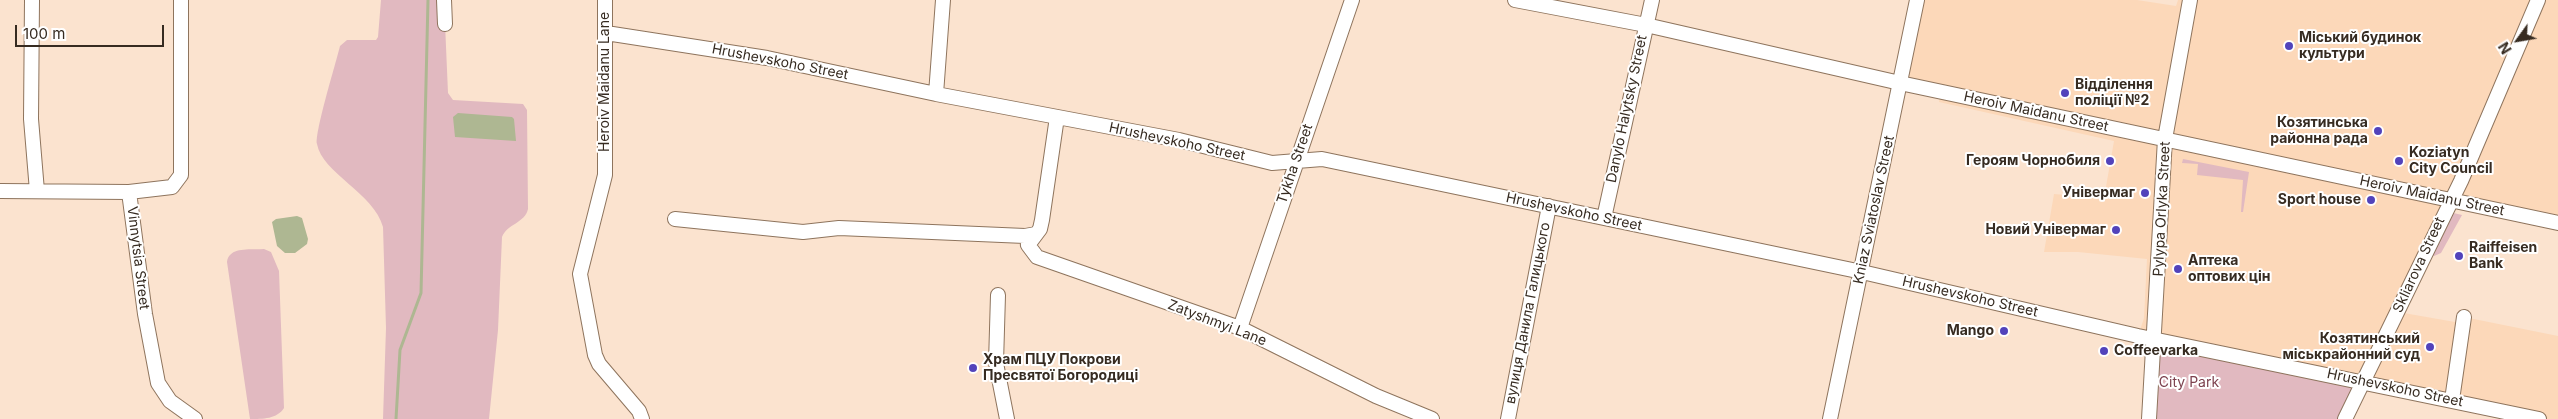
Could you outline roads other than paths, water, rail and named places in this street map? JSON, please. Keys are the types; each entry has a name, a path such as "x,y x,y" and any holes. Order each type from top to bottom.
{"street":[{"path":"32,0 31,119 37,191"},
{"name":"Vinnytsia Street","path":"182,0 181,175 172,186 129,192 145,314 158,383 170,401 195,419"},
{"path":"444,0 445,24"},
{"name":"Heroiv Maidanu Lane","path":"605,0 606,164 605,175 581,264 581,283 599,364 639,411 642,419"},
{"path":"936,94 943,0"},
{"name":"Tykha Street","path":"1240,328 1352,0"},
{"name":"Heroiv Maidanu Street","path":"1515,0 1646,25 1900,83 2558,223"},
{"name":"Danylo Halytsky Street","path":"1604,218 1652,0"},
{"name":"Kniaz Sviatoslav Street","path":"1830,419 1917,0"},
{"name":"Pylypa Orlyka Street","path":"2150,419 2165,139 2190,0"},
{"name":"Skliarova Street","path":"2345,419 2461,181 2538,0"},
{"name":"Hrushevskoho Street","path":"606,33 768,58 936,94 1178,140 1272,162 1322,159 1862,272 2154,338 2539,419"},
{"path":"675,218 803,232 838,228 1025,236 1032,239 1042,220 1057,117"},
{"path":"0,191 129,192"},
{"name":"вулиця Данила Галицького","path":"1508,419 1549,206"},
{"name":"Zatyshmyi Lane","path":"1032,239 1037,257 1240,328 1376,396 1432,419"},
{"path":"998,295 996,364 1007,419"},
{"path":"2452,400 2464,317"}],"waterway":[{"path":"396,419 400,350 421,293 428,0"}],"place":[{"name":"Міський будинок культури","path":"2289,46"},
{"name":"Відділення поліції №2","path":"2065,93"},
{"name":"Козятинська районна рада","path":"2378,131"},
{"name":"Героям Чорнобиля","path":"2110,161"},
{"name":"Koziatyn City Council","path":"2399,161"},
{"name":"Універмаг","path":"2145,193"},
{"name":"Sport house","path":"2371,200"},
{"name":"Новий Універмаг","path":"2116,230"},
{"name":"Raiffeisen Bank","path":"2459,256"},
{"name":"Аптека оптових цін","path":"2178,269"},
{"name":"Mango","path":"2004,331"},
{"name":"Козятинський міськрайонний суд","path":"2430,347"},
{"name":"Coffeevarka","path":"2104,351"},
{"name":"Храм ПЦУ Покрови Пресвятої Богородиці","path":"973,368"}],"park label":[{"name":"City Park","path":"2189,383"}]}
